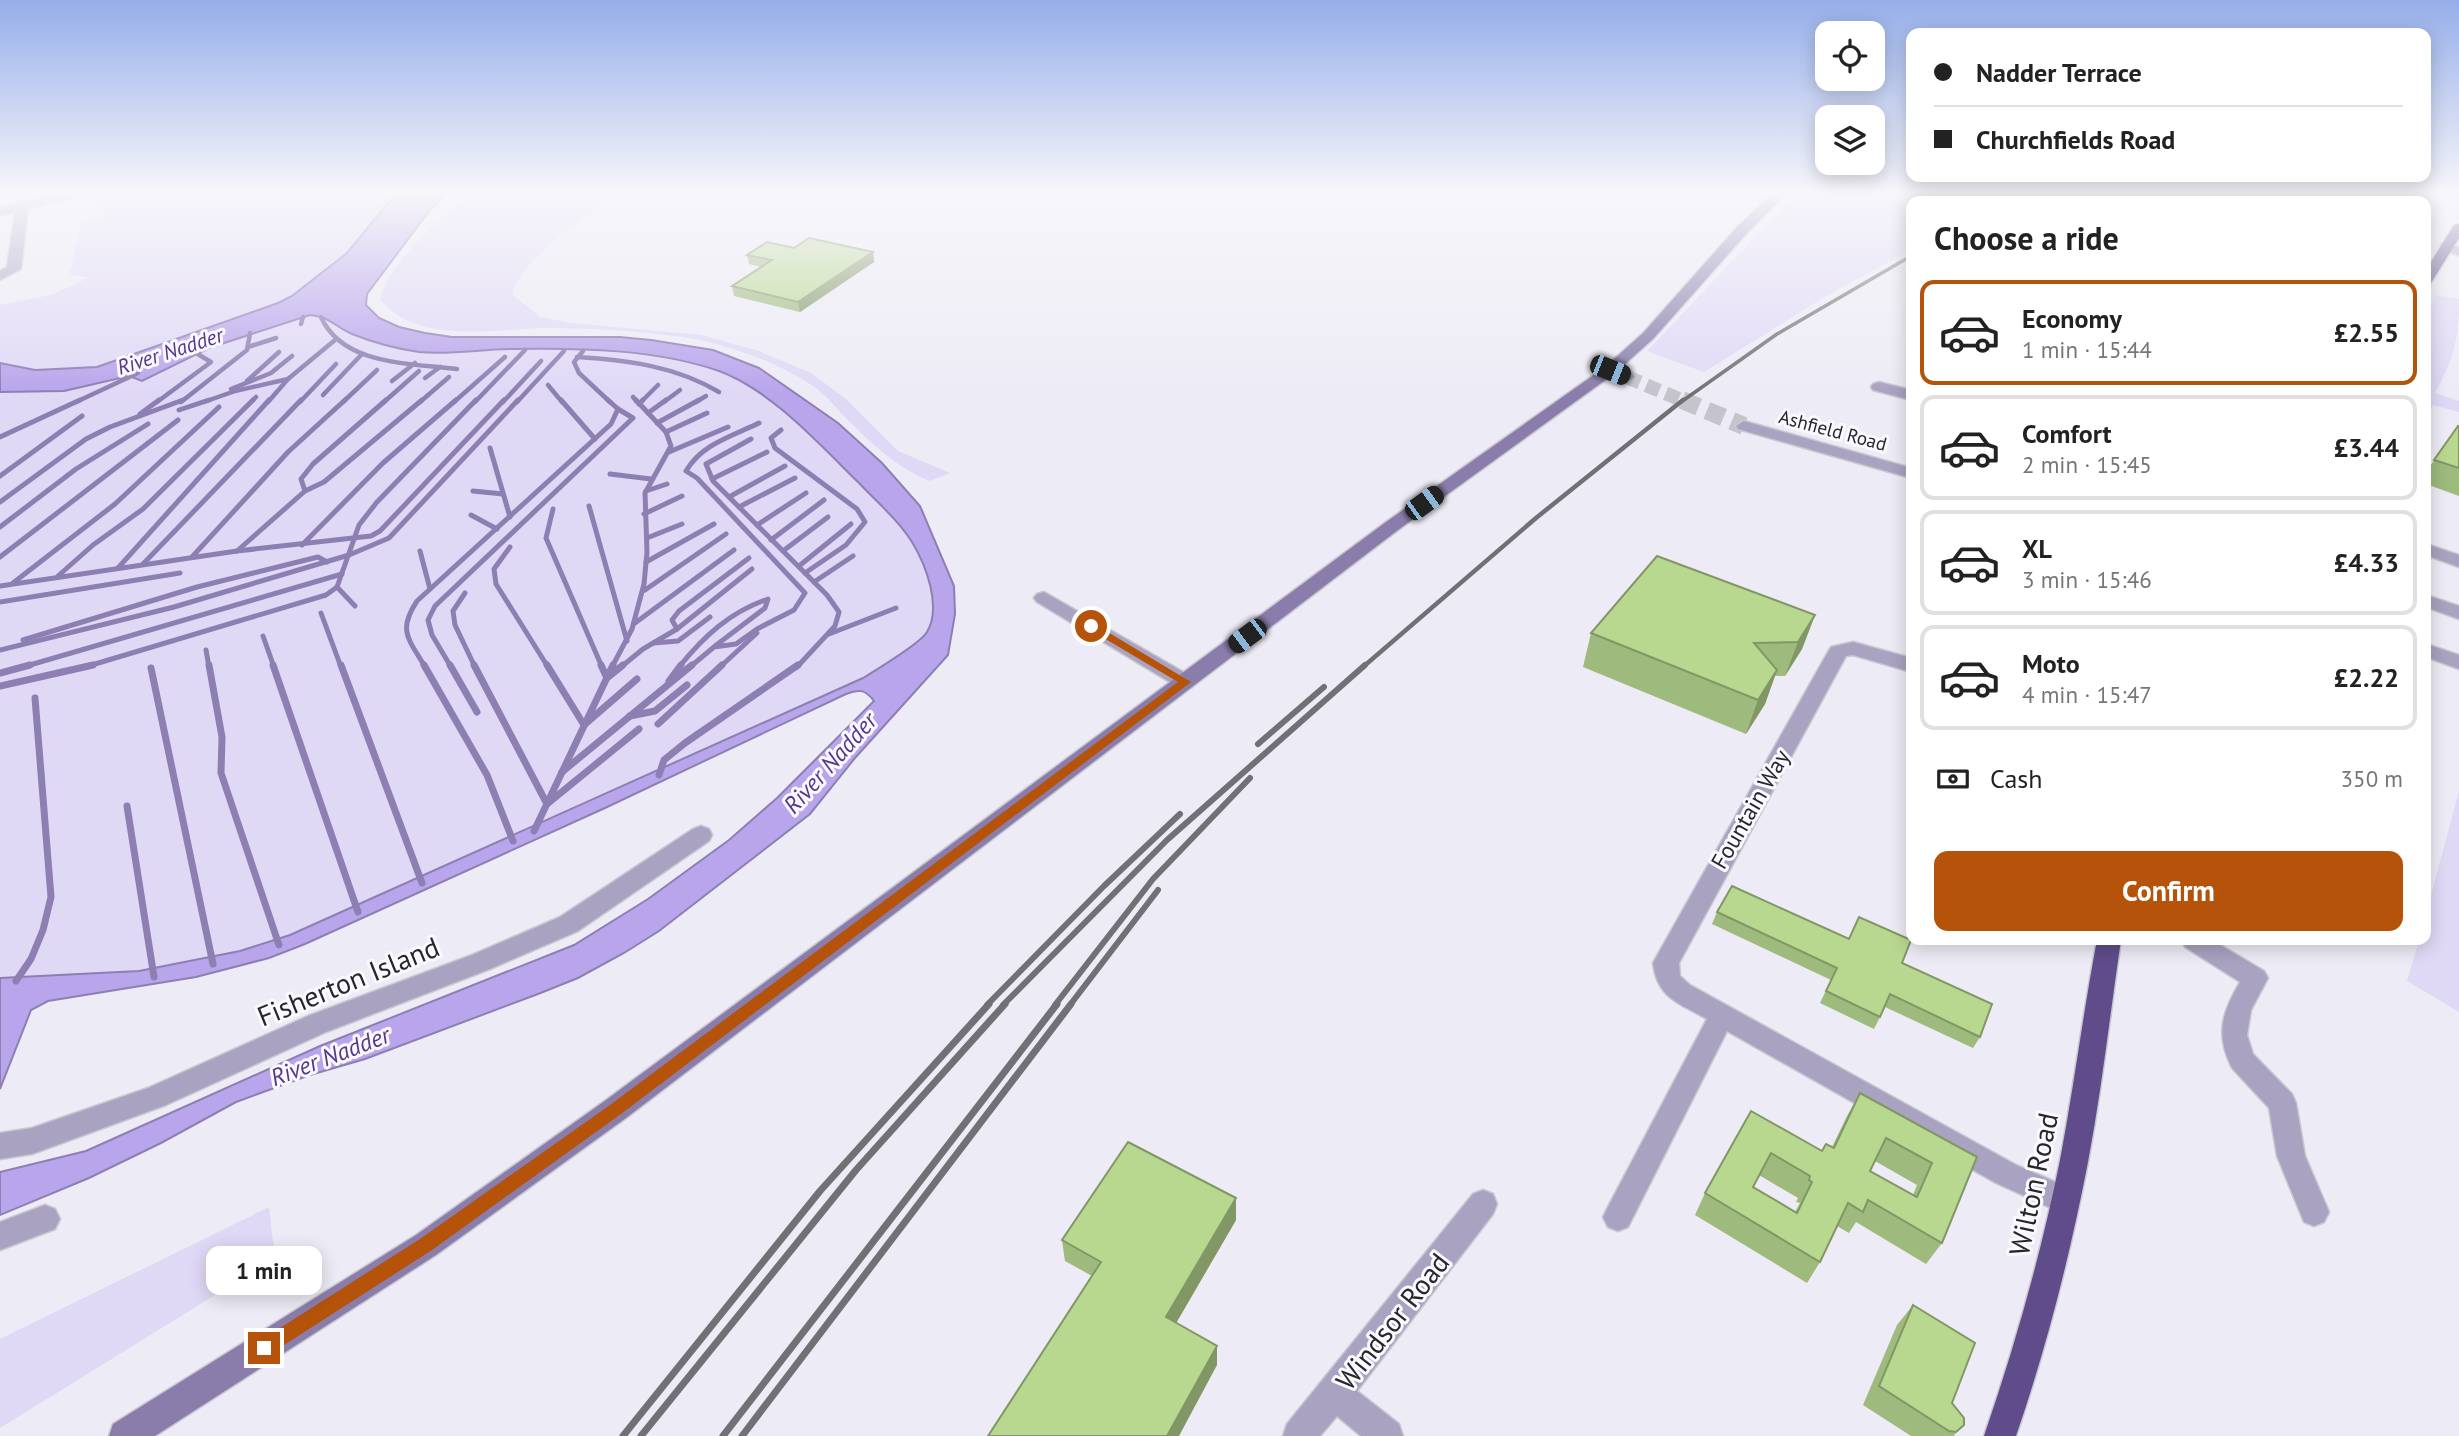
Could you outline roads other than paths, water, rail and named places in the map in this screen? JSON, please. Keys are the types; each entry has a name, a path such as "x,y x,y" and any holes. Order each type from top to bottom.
{"highway":[{"path":"2431,274 2444,259"},
{"name":"Wilton Road","path":"2000,1436 2027,1361 2064,1200 2090,1069 2108,945"}],"street":[{"path":"0,276 14,269 15,259"},
{"path":"125,1436 426,1245 737,1020 1431,498 1618,374 1716,259"},
{"path":"1878,387 1906,395"},
{"name":"Ashfield Road","path":"1744,426 1906,472"},
{"path":"2431,551 2459,561"},
{"path":"1044,598 1185,682"},
{"path":"2431,603 2459,613"},
{"name":"Fountain Way","path":"1906,664 1853,648 1838,652 1704,891 1667,963 1668,979 1681,992 2006,1174 2064,1200"},
{"path":"2431,652 2459,662"},
{"name":"Fisherton Island","path":"0,1146 32,1141 156,1097 317,1024 481,962 569,924 701,835"},
{"path":"2201,945 2255,978 2238,1009 2234,1035 2241,1060 2282,1103 2291,1156 2314,1212"},
{"path":"1618,1217 1723,1015"},
{"name":"Windsor Road","path":"1299,1436 1335,1395 1483,1204"},
{"path":"0,1236 45,1219"},
{"path":"1335,1395 1387,1436"}],"water":[{"name":"River Nadder","path":"339,259 393,259 367,294 366,305 379,318 399,327 452,337 620,337 651,340 713,350 759,368 838,423 882,463 920,506 954,586 955,614 948,655 855,758 810,814 659,931 624,953 578,978 538,994 365,1059 310,1075 236,1102 89,1178 0,1215 0,1172 86,1151 320,1046 574,945 648,899 729,840 777,798 874,701 862,691 846,694 605,808 269,958 196,977 48,1001 31,1010 0,1089 0,978 139,971 240,951 290,935 863,678 916,643 927,632 931,622 933,599 927,574 912,542 894,519 776,405 738,380 695,364 618,351 514,349 419,352 368,340 324,318 310,315 209,348 142,381 129,376 64,391 0,392 0,363 35,370 97,367 292,296"}],"waterway":[{"path":"301,324 303,317"},
{"path":"321,317 331,333 345,345 380,359 413,364"},
{"path":"181,402 247,350 250,333"},
{"path":"248,347 276,338"},
{"path":"288,379 335,340"},
{"path":"475,402 525,350"},
{"path":"517,402 564,351"},
{"path":"578,357 583,351"},
{"path":"247,381 279,352"},
{"name":"River Nadder","path":"157,402 211,362 196,353"},
{"path":"323,395 362,354"},
{"path":"231,389 271,373 292,356"},
{"path":"454,402 505,357"},
{"path":"578,357 614,360 668,370 719,392"},
{"path":"578,357 574,362 579,373 610,402"},
{"path":"503,402 541,361"},
{"path":"300,402 336,364"},
{"path":"392,381 413,364"},
{"path":"413,364 440,367"},
{"path":"425,378 440,367"},
{"path":"440,367 457,369"},
{"path":"343,402 377,370"},
{"path":"384,402 419,371"},
{"name":"River Nadder","path":"76,402 138,373"},
{"path":"420,402 449,377"},
{"path":"204,402 235,391 288,379"},
{"path":"268,402 288,379"},
{"path":"548,385 562,402"},
{"path":"639,404 658,385"},
{"path":"664,402 680,390"},
{"path":"696,402 706,396"},
{"path":"253,400 256,397"},
{"path":"633,397 637,402"},
{"path":"0,437 80,400"},
{"path":"140,414 159,400"},
{"path":"0,502 86,439 110,427 183,400"},
{"path":"179,410 209,400"},
{"path":"58,576 93,545 143,509 253,400"},
{"path":"118,568 269,400"},
{"path":"143,564 301,400"},
{"path":"192,557 288,452 345,400"},
{"path":"305,491 301,479 313,464 386,400"},
{"path":"305,491 324,482 422,400"},
{"path":"303,544 383,463 456,400"},
{"path":"354,538 359,525 377,502 476,400"},
{"path":"354,538 371,536 380,531 504,400"},
{"path":"348,555 389,538 518,400"},
{"path":"561,400 595,439"},
{"path":"608,400 618,409"},
{"path":"636,400 639,404"},
{"path":"648,413 666,400"},
{"path":"657,423 699,400"},
{"path":"639,404 648,413"},
{"path":"13,583 115,504 219,407"},
{"path":"451,667 432,635 428,620 435,606 633,418 618,409"},
{"path":"595,439 611,424 618,409"},
{"path":"648,413 657,423"},
{"path":"666,432 707,413"},
{"path":"0,476 82,416"},
{"path":"0,557 178,420"},
{"path":"657,423 666,432"},
{"path":"690,667 714,647 736,644 757,629 794,610 805,593 697,478 686,471 709,447 759,423"},
{"path":"0,527 76,469 148,424"},
{"path":"669,452 728,427"},
{"path":"781,430 771,438 775,448 857,509 865,522 846,545 805,573"},
{"path":"646,491 671,446 666,432"},
{"path":"510,516 595,439"},
{"path":"712,479 706,464 751,439"},
{"path":"490,448 510,516"},
{"path":"712,479 767,452"},
{"path":"729,497 785,466"},
{"path":"610,474 651,479"},
{"path":"739,507 795,478"},
{"path":"712,479 729,497"},
{"path":"646,491 667,484"},
{"path":"237,551 305,491"},
{"path":"473,491 503,494"},
{"path":"646,491 646,513"},
{"path":"757,525 806,493"},
{"path":"646,513 682,496"},
{"path":"729,497 739,507"},
{"path":"772,540 824,500"},
{"path":"589,506 627,639"},
{"path":"739,507 757,525"},
{"path":"553,509 546,538 602,667"},
{"path":"646,513 646,562"},
{"path":"471,515 496,529"},
{"path":"496,529 510,516"},
{"path":"783,551 828,517"},
{"path":"647,538 682,524"},
{"path":"646,562 714,524"},
{"path":"799,566 851,524"},
{"path":"757,525 772,540"},
{"path":"425,667 407,635 411,611 417,601 496,529"},
{"path":"645,590 726,534"},
{"path":"303,544 354,538"},
{"path":"348,555 354,538"},
{"path":"772,540 783,551"},
{"path":"237,551 303,544"},
{"path":"510,547 494,569 496,584 548,667"},
{"path":"635,623 734,550"},
{"path":"0,586 237,551"},
{"path":"420,551 430,589"},
{"path":"783,551 805,573"},
{"path":"326,562 348,555"},
{"path":"342,574 348,555"},
{"path":"814,582 853,556"},
{"path":"23,640 197,587 318,557 326,562"},
{"path":"677,629 672,620 679,611 749,558"},
{"path":"0,650 174,607 326,562"},
{"path":"627,639 644,584 646,562"},
{"path":"677,629 752,569"},
{"path":"0,602 180,573"},
{"path":"805,573 814,582"},
{"path":"28,665 342,574"},
{"path":"337,587 342,574"},
{"path":"797,667 835,626 839,612 814,582"},
{"path":"88,666 326,595 337,587"},
{"path":"337,587 355,606"},
{"path":"465,593 453,611 455,625 475,666"},
{"path":"679,667 719,626 754,604 768,599 765,608 715,646"},
{"path":"829,634 896,608"},
{"path":"321,613 341,667"},
{"path":"654,643 678,641 710,617"},
{"path":"621,667 643,649 677,629"},
{"path":"720,667 757,633"},
{"path":"263,636 274,667"},
{"path":"613,666 627,639"},
{"path":"206,650 209,667"},
{"path":"0,673 28,665"},
{"path":"23,667 28,665"},
{"path":"88,666 93,665"},
{"path":"209,665 222,737 221,773 279,945"},
{"path":"273,665 358,912"},
{"path":"341,665 422,883"},
{"path":"424,665 487,775 513,841"},
{"path":"450,665 477,712"},
{"path":"547,665 585,724"},
{"path":"601,665 607,678"},
{"path":"607,678 623,665"},
{"path":"669,681 681,665"},
{"path":"630,716 692,665"},
{"path":"658,724 722,665"},
{"path":"659,775 664,760 685,743 798,665"},
{"path":"0,686 88,666"},
{"path":"475,666 547,804"},
{"path":"607,678 613,666"},
{"path":"151,668 213,964"},
{"path":"585,724 607,678"},
{"path":"585,724 637,679"},
{"path":"630,716 655,711 687,685"},
{"path":"16,981 31,959 43,930 51,897 35,698"},
{"path":"562,772 630,716"},
{"path":"562,772 585,724"},
{"path":"547,804 639,729"},
{"path":"547,804 562,772"},
{"path":"534,831 547,804"},
{"path":"127,806 154,977"}],"tunnel":[{"path":"1627,377 1686,402"},
{"path":"1682,400 1744,426"}],"railway":[{"path":"1681,402 1777,334 1906,259"},
{"path":"1363,667 1536,518 1683,400"},
{"path":"1003,1005 1167,840 1365,665"},
{"path":"1258,744 1324,687"},
{"path":"1055,1005 1153,879 1250,778"},
{"path":"987,1005 1104,886 1180,814"},
{"path":"1070,1005 1158,890"},
{"path":"623,1436 820,1191 989,1004"},
{"path":"641,1436 856,1170 1005,1004"},
{"path":"723,1436 1057,1004"},
{"path":"742,1436 1071,1004"}]}
